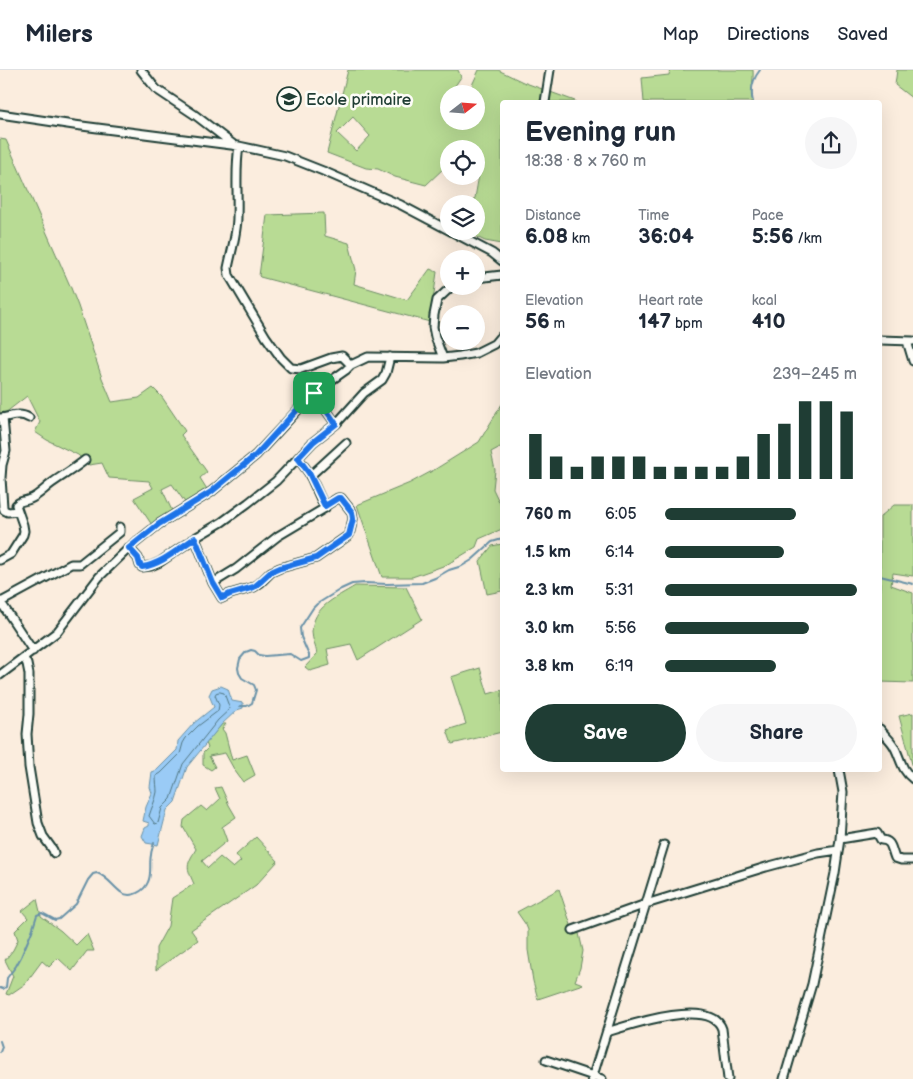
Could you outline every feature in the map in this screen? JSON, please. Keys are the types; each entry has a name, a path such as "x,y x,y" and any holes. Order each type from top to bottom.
{"street":[{"path":"141,70 156,89 237,146"},
{"path":"544,100 550,70"},
{"path":"0,114 237,146 285,156 400,206 492,253 500,259"},
{"path":"237,146 237,220 228,268 229,275 266,337 281,358 291,368 301,369 342,356 351,365"},
{"path":"485,277 500,275"},
{"path":"442,295 437,300 433,327 443,358"},
{"path":"0,675 57,632 99,577 129,548 159,524 211,492 256,455 314,393 351,365 368,357 443,358 460,356 476,353 494,344 500,338"},
{"path":"882,340 910,341 913,361"},
{"path":"129,548 138,558 142,567 151,566 222,522 248,503 276,481 313,442 336,424 364,393 382,380 390,357"},
{"path":"314,393 336,424"},
{"path":"18,511 8,512 4,510 3,506 1,478 6,451 1,418 24,415 29,418"},
{"path":"310,476 346,443"},
{"path":"298,458 310,476 325,506"},
{"path":"0,560 11,554 23,535 24,526 16,505 17,503 30,499 71,472 85,460"},
{"path":"195,538 213,583 222,598 254,587 271,572 280,568 316,558 349,535 353,519 352,512 341,498 338,498 325,506 324,510 278,536 236,569 213,583"},
{"path":"33,651 1,602 71,564 80,564 120,532 120,527"},
{"path":"24,658 29,674 27,755 38,823 43,836 54,853"},
{"path":"882,731 895,747 904,770 913,780"},
{"path":"784,1079 812,984 835,873 840,839 843,792 839,772"},
{"path":"840,839 877,833 881,840 888,841 895,858 913,860"},
{"path":"593,1078 664,845"},
{"path":"573,930 646,904 766,867 818,853 838,850"},
{"path":"607,1032 670,1015 698,1014 716,1019 722,1029 728,1079"},
{"path":"546,1060 593,1078 602,1079"}],"green space":[{"path":"348,70 458,70 461,77 456,85 440,85 440,130 485,130 485,85 472,85 479,70 498,70 523,82 572,100 500,100 500,244 483,240 485,240 485,195 476,195 477,185 485,185 485,140 440,140 440,172 426,185 395,177 378,169 366,168 327,153","holes":["353,117 370,136 356,151 337,133"]},
{"path":"670,70 753,70 753,100 644,100 642,78 669,75"},
{"path":"897,70 913,70 913,99 895,85"},
{"path":"0,139 6,140 71,288 112,402 139,398 153,388 162,397 185,431 181,435 207,472 200,478 210,494 189,508 172,484 162,489 174,515 152,525 134,498 153,488 149,481 109,478 102,463 89,465 78,455 35,432 40,422 27,396 0,417"},
{"path":"324,213 325,236 349,243 356,270 354,284 407,300 430,269 437,272 430,322 259,276 267,215"},
{"path":"500,407 500,447 491,452 495,470 493,489 500,504 500,530 479,539 476,547 446,565 412,577 382,577 357,505 410,483 479,442"},
{"path":"894,505 913,505 913,576 893,573 891,585 913,593 913,683 882,682 882,515"},
{"path":"500,544 500,591 487,594 480,561 492,546"},
{"path":"355,586 406,587 422,619 358,660 351,644 327,649 330,665 310,671 305,667 317,654 312,632 316,616 333,599"},
{"path":"480,668 488,694 500,691 500,732 452,744 447,730 466,724 451,677"},
{"path":"913,713 913,768 899,716"},
{"path":"222,724 226,724 222,729 225,733 232,760 247,755 255,775 243,782 225,753 209,756 215,767 211,770 203,765 203,753 208,748 206,743"},
{"path":"221,787 236,817 222,827 227,841 202,861 208,868 220,857 233,868 241,861 236,855 256,837 278,861 256,885 191,930 198,940 156,970 156,948 168,926 172,898 194,884 188,866 196,849 183,827 184,820 201,806 207,811 220,799 215,788"},
{"path":"559,889 571,925 570,931 578,929 583,951 575,981 583,984 538,999 528,950 528,930 517,912"},
{"path":"37,899 41,916 76,945 87,934 94,951 87,951 72,971 58,958 49,967 42,961 25,984 9,995 6,994 13,976 5,960 18,940 15,931 28,918 22,911"}],"water":[{"path":"221,686 228,689 232,701 243,703 243,708 237,710 222,724 187,767 175,802 167,810 158,845 146,843 142,836 149,823 143,821 152,793 150,787 152,772 157,770 177,750 178,741 194,723 214,707 209,695 212,689"}],"waterway":[{"path":"753,100 752,85 760,70"},
{"path":"240,706 247,706 252,703 256,690 254,685 242,678 239,673 240,659 246,652 251,650 265,656 290,654 301,661 309,658 301,637 300,628 317,604 352,584 422,583 462,566 472,560 492,542 500,540"},
{"path":"882,576 913,584"},
{"path":"0,988 6,987 7,978 21,957 37,915 42,913 55,920 59,919 76,904 88,880 93,874 97,873 122,893 129,895 144,889 149,879 150,858 154,843"},
{"path":"0,1041 2,1047 0,1052"}],"place":[{"name":"Ecole primaire","path":"289,99"}],"route":[{"path":"314,393 336,424 313,442 298,458 309,473 325,506 341,498 352,512 353,519 349,535 316,558 280,568 271,572 254,587 222,598 213,583 195,538 160,562 142,567 138,558 129,548 159,524 211,492 256,455 314,393"}]}
